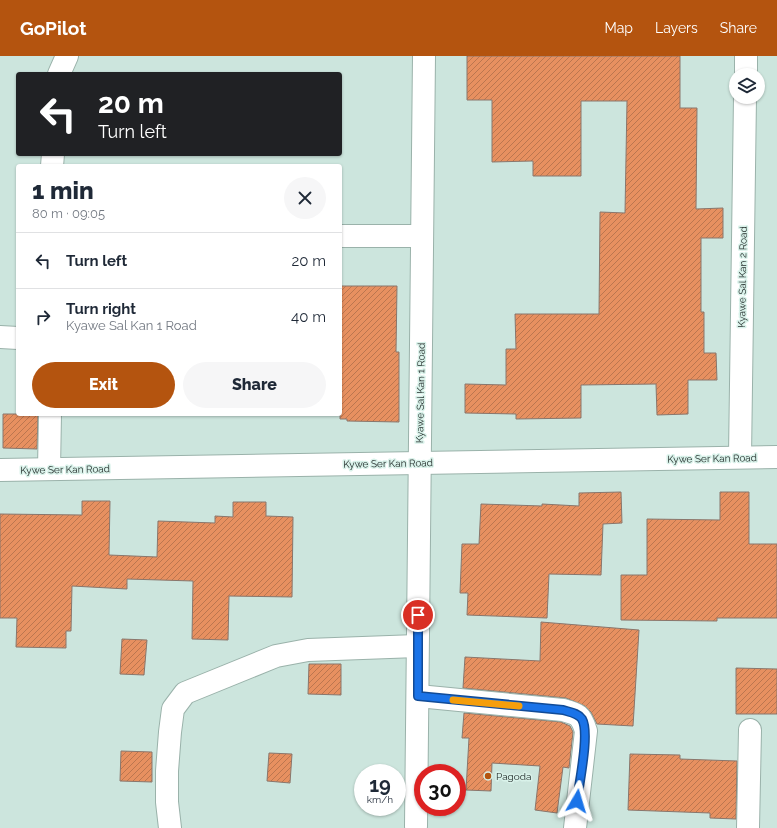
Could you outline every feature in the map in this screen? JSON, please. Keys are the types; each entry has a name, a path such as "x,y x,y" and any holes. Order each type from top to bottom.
{"street":[{"path":"60,72 67,56"},
{"name":"Kyawe Sal Kan 1 Road","path":"414,827 418,696 417,646 424,56"},
{"path":"746,56 746,68"},
{"name":"Kyawe Sal Kan 2 Road","path":"740,457 745,104"},
{"path":"342,236 422,236"},
{"path":"0,337 16,338"},
{"path":"49,469 50,416"},
{"name":"Kywe Ser Kan Road","path":"0,470 777,457"},
{"path":"170,828 167,787 170,732 173,709 185,693 276,656 308,650 417,646"},
{"path":"418,696 563,710 575,713 582,718 586,731 575,828"},
{"path":"748,828 750,730"}],"building":[{"path":"467,56 680,56 680,108 697,108 696,209 723,208 723,238 701,238 701,312 704,312 704,353 716,353 717,380 688,380 688,414 657,415 656,384 581,385 581,418 516,419 516,414 465,413 465,384 506,385 506,349 516,349 515,314 599,314 600,212 625,213 627,101 581,101 581,176 533,176 533,161 492,162 492,100 467,100"},
{"path":"342,286 397,286 396,352 399,352 399,422 347,421 347,419 340,419 340,416 342,416"},
{"path":"3,414 16,414 16,416 38,416 37,449 3,448"},
{"path":"621,492 622,523 603,524 601,575 549,574 547,618 467,615 468,593 460,593 462,544 479,544 481,504 542,506 542,504 579,506 579,493"},
{"path":"720,492 749,492 749,544 777,544 777,618 717,618 717,621 621,620 621,575 647,575 647,519 720,520"},
{"path":"82,501 110,501 109,555 157,557 158,521 215,523 215,516 233,517 233,502 266,502 266,516 293,517 292,597 229,596 228,640 192,639 193,581 127,579 127,589 72,586 71,631 66,631 66,648 16,647 17,618 0,618 0,514 82,515"},
{"path":"541,622 639,630 633,726 597,724 591,712 585,706 566,698 463,688 465,657 540,661"},
{"path":"122,639 147,640 144,675 120,674"},
{"path":"309,664 341,664 341,695 308,694"},
{"path":"736,668 777,669 777,714 736,714"},
{"path":"464,713 561,722 570,726 573,732 569,768 563,767 557,813 535,810 540,766 492,763 491,791 466,790 469,738 462,738"},
{"path":"121,751 152,752 152,782 120,781"},
{"path":"269,753 292,754 290,783 267,781"},
{"path":"630,754 680,755 680,759 737,761 736,819 710,818 710,813 628,810"}],"slow traffic":[{"path":"453,700 519,706"}],"place":[{"name":"Pagoda","path":"488,776"}],"route":[{"path":"418,615 418,696 563,710 575,713 582,718 586,731 577,801"}]}
